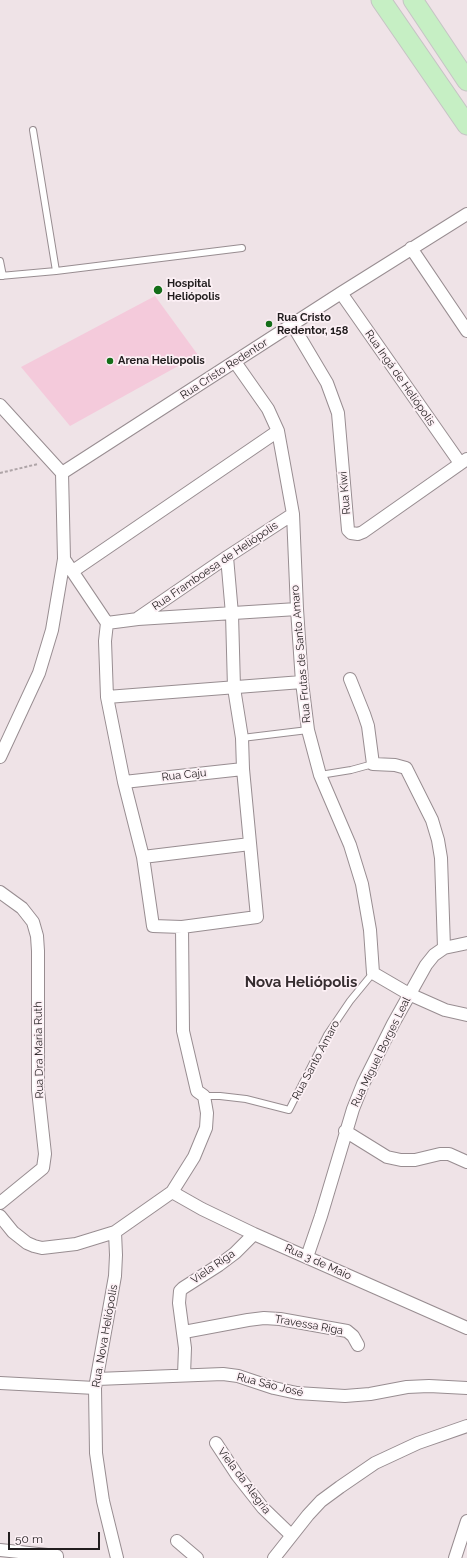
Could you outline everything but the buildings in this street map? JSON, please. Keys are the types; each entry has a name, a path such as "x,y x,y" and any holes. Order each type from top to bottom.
{"main road":[{"path":"381,0 467,125"},
{"path":"413,0 467,81"}],"street":[{"name":"Rua Cristo Redentor","path":"235,362 340,293 467,214"},
{"path":"412,248 467,331"},
{"name":"Rua Ingá de Heliópolis","path":"340,293 464,461"},
{"name":"Rua Kiwi","path":"292,324 327,383 338,413 348,530 351,533 358,534 363,532 464,461"},
{"path":"73,571 278,432 268,409 235,362"},
{"path":"0,405 62,473 64,559 52,630 39,672 0,757"},
{"name":"Rua Framboesa de Heliópolis","path":"138,619 226,557 293,514"},
{"name":"Rua Frutas de Santo Amaro","path":"293,514 302,682 308,730 320,775 350,845 362,884 370,930 373,973"},
{"path":"64,559 107,623 105,641 107,697 124,782 143,856 152,926 182,927 256,917 243,769 242,738 234,688 232,614 226,557"},
{"path":"107,623 138,619 297,609"},
{"path":"350,679 368,726 373,764 395,765 406,768 432,820 438,840 441,858 444,948 467,943"},
{"path":"107,697 302,682"},
{"name":"Rua Caju","path":"124,782 243,769"},
{"path":"143,856 250,844"},
{"name":"Rua Dra Maria Ruth","path":"0,892 22,908 33,922 37,936 38,1090 45,1154 43,1168 0,1203"},
{"path":"0,1216 12,1232 27,1243 34,1246 42,1248 76,1244 114,1232 172,1192 194,1158 204,1135 207,1113 183,1031 182,927"},
{"name":"Rua Miguel Borges Leal","path":"307,1257 322,1216 345,1131 363,1084 426,964 434,955 444,948"},
{"path":"373,973 409,994 445,1010 467,1015"},
{"path":"345,1131 387,1157 400,1160 415,1160 440,1154 449,1154 467,1162"},
{"name":"Rua 3 de Maio","path":"172,1192 202,1209 254,1234 467,1328"},
{"name":"Rua. Nova Heliópolis","path":"114,1232 116,1255 115,1276 96,1383 96,1453 103,1501 117,1558"},
{"name":"Viela Riga","path":"184,1374 184,1332 179,1303 180,1291 235,1253 254,1234"},
{"name":"Travessa Riga","path":"184,1332 248,1320 264,1318 280,1319 347,1331 353,1336 358,1345"},
{"name":"Rua São José","path":"0,1383 96,1383 184,1374 223,1374 238,1376 274,1388 313,1395 345,1396 370,1394 407,1387 430,1386 467,1388"},
{"path":"274,1558 291,1535 321,1500 376,1463 418,1443 467,1426"},
{"name":"Viela da Alegria","path":"216,1443 237,1475 263,1508 291,1535"},
{"path":"455,1558 467,1521"},
{"path":"177,1541 197,1558"},
{"path":"0,1550 57,1556 57,1558"}],"lane":[{"path":"33,130 56,271"},
{"path":"0,261 1,276 56,271 242,248"},
{"path":"62,473 235,362"},
{"path":"278,432 293,514"},
{"path":"242,738 308,730"},
{"path":"320,775 351,770 373,764"},
{"name":"Rua Santo Amaro","path":"200,1093 246,1099 289,1110 327,1035 350,1001 373,973"}],"path":[{"path":"0,473 51,460"}],"shaded area":[{"name":"Arena Heliopolis","path":"155,296 198,355 70,426 21,367"}],"place":[{"name":"Hospital Heliópolis","path":"158,290"},
{"name":"Rua Cristo Redentor, 158","path":"269,324"},
{"name":"Arena Heliopolis","path":"110,361"}],"district":[{"name":"Nova Heliópolis","path":"301,982"}]}
